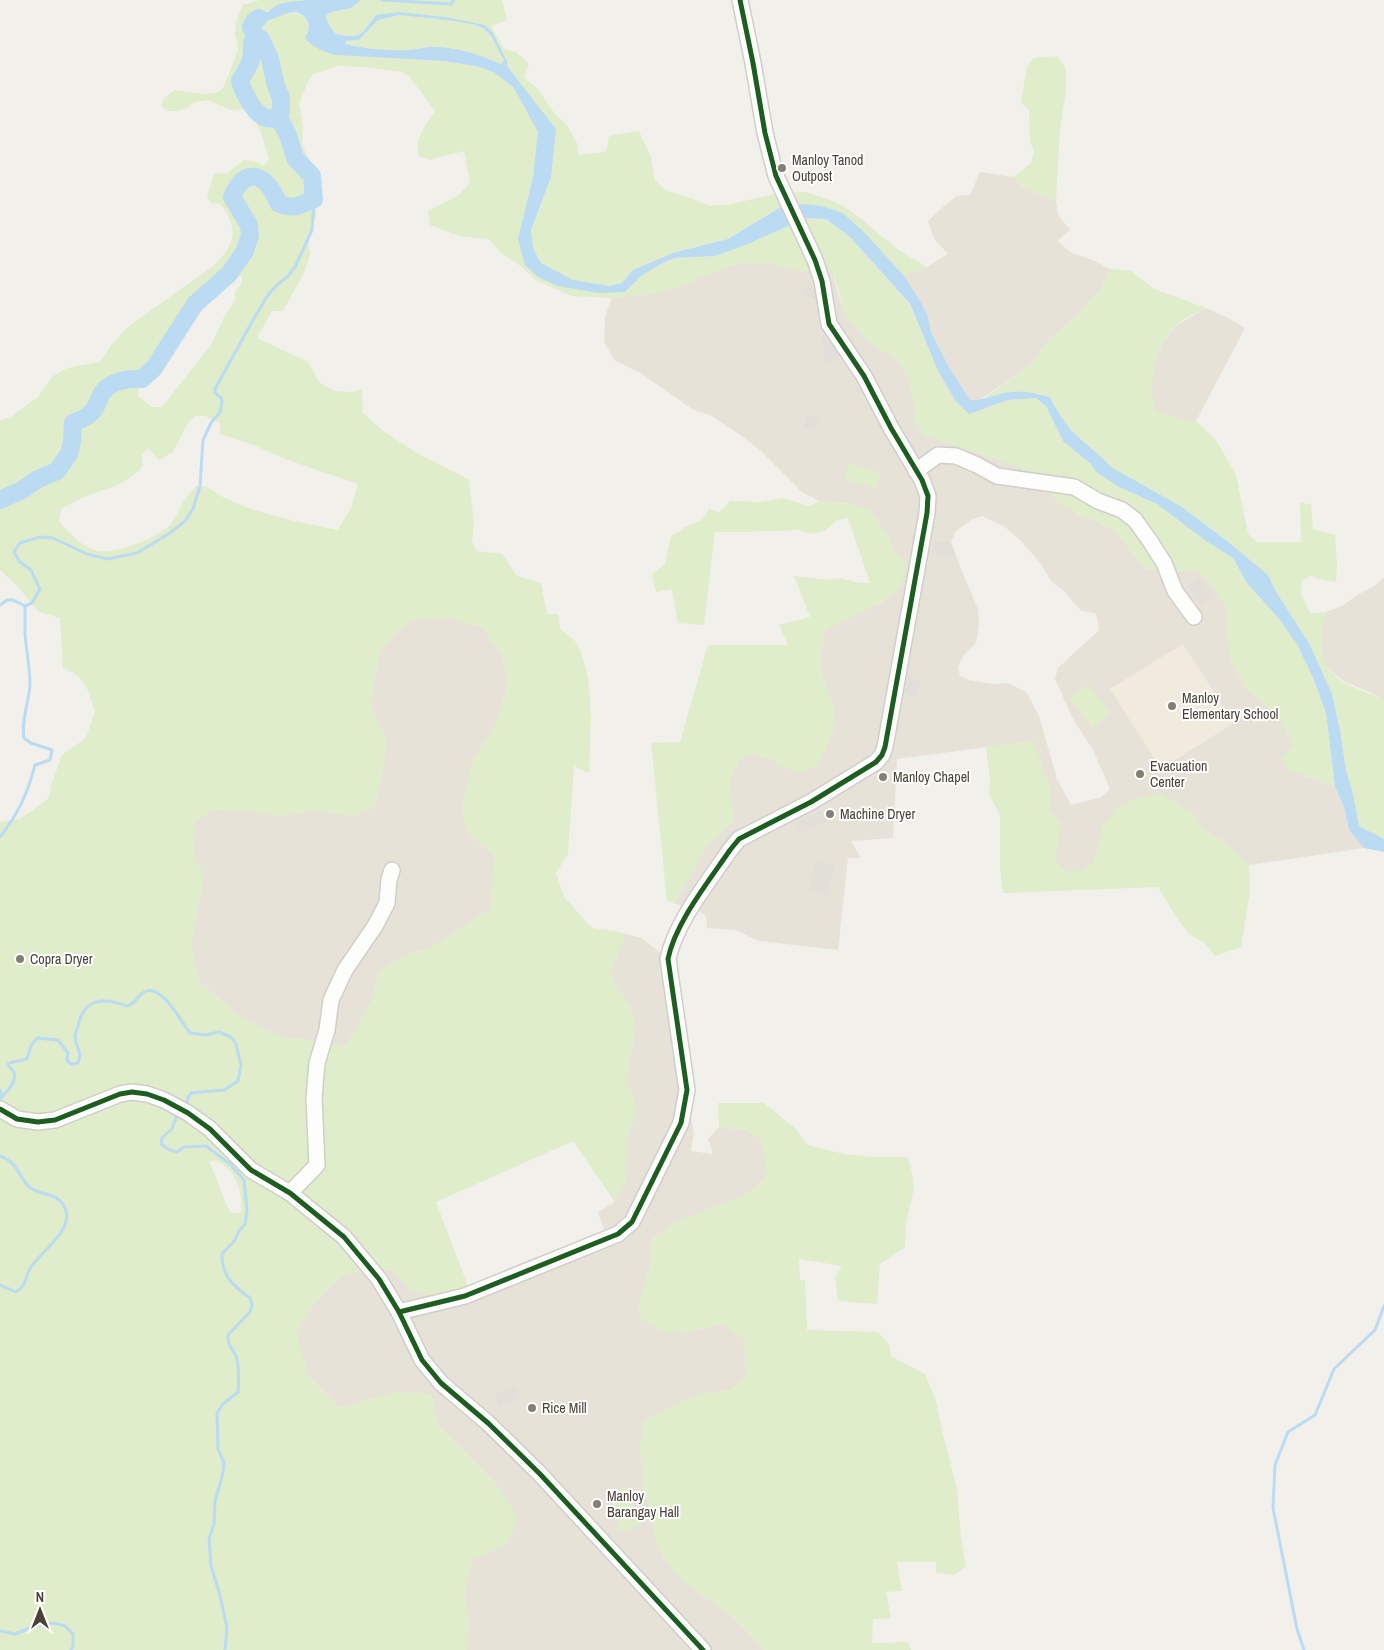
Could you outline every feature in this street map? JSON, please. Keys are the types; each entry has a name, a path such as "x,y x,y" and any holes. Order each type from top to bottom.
{"street":[{"path":"399,1312 465,1296 618,1234 632,1222 681,1123 687,1090 668,959 671,944 678,930 739,839 810,802 876,762 882,755 888,735 928,513 928,496 922,480 864,376 829,324 822,281 815,260 776,176 765,133 740,0"},
{"path":"916,471 938,455 956,456 996,476 1074,487 1098,501 1122,510 1134,520 1150,541 1164,562 1175,590 1194,617"},
{"path":"290,1194 317,1165 314,1098 317,1063 327,1030 331,1000 345,970 375,926 387,903 392,870"},
{"path":"0,1109 17,1119 38,1122 55,1120 120,1094 132,1092 147,1094 164,1100 188,1113 210,1129 251,1170 290,1194 344,1237 379,1279 399,1312 422,1360 441,1383 488,1423 540,1474 704,1650"}],"shaded area":[{"path":"980,172 1013,177 1025,189 1056,201 1058,215 1070,230 1057,241 1072,253 1093,260 1110,269 1101,289 1075,317 1049,340 1029,366 976,402 970,400 949,367 931,332 928,316 904,276 927,267 948,254 934,239 928,221 957,196 970,195"},
{"path":"740,263 772,264 793,270 833,272 846,317 869,342 897,360 906,373 915,406 915,423 948,442 1022,468 1077,514 1097,521 1118,534 1144,568 1160,571 1197,570 1212,585 1227,608 1226,624 1231,663 1248,691 1279,716 1294,746 1304,776 1335,786 1344,807 1349,830 1364,848 1249,865 1227,844 1202,828 1193,813 1098,848 1093,863 1083,871 1064,871 1054,860 1061,823 1049,811 1049,787 1033,741 897,759 893,838 851,841 861,858 848,858 838,950 759,941 735,930 707,928 706,916 699,911 673,903 688,881 706,846 734,820 729,782 740,758 753,754 774,760 817,767 835,726 833,706 823,680 820,658 825,631 844,619 880,603 900,587 907,564 894,550 886,532 849,504 819,501 802,492 760,450 743,437 710,415 692,409 642,374 614,360 604,342 605,316 612,298 656,293 680,287 707,274","holes":["982,516 1005,527 1022,542 1040,563 1052,582 1066,593 1081,611 1096,613 1099,630 1058,668 1055,679 1073,719 1093,750 1110,789 1101,797 1071,805 1057,779 1039,716 1027,693 1009,683 994,684 969,680 960,676 958,667 964,655 976,643 979,624 978,609 951,541 956,531 971,520"]},
{"path":"804,287 822,289 821,300 804,298"},
{"path":"1206,308 1245,328 1196,421 1187,421 1154,411 1151,389 1152,371 1162,344 1177,325"},
{"path":"835,334 839,360 825,362 822,336"},
{"path":"807,415 820,419 816,431 803,426"},
{"path":"934,542 950,542 951,549 954,549 954,557 937,557"},
{"path":"1199,577 1213,597 1201,605 1187,585"},
{"path":"1384,577 1384,700 1345,682 1325,666 1320,632 1326,612 1342,606 1357,595 1373,587"},
{"path":"451,618 482,627 502,655 508,684 496,724 472,762 466,830 495,857 490,909 430,948 403,956 378,972 372,1001 346,1046 278,1036 242,1018 199,981 191,945 204,875 194,857 195,821 213,810 245,810 280,816 315,811 356,816 374,807 382,775 386,741 371,705 379,653 404,625 417,619"},
{"name":"Manloy Elementary School","path":"1183,644 1234,723 1161,769 1110,689"},
{"path":"908,678 920,680 918,697 905,695"},
{"path":"822,810 827,821 799,833 795,823"},
{"path":"815,861 834,865 827,895 809,890"},
{"path":"625,934 642,938 668,959 694,1134 691,1151 713,1154 708,1139 719,1127 747,1130 761,1139 766,1161 765,1179 745,1195 676,1222 651,1240 651,1262 646,1282 681,1333 724,1324 744,1339 746,1375 731,1390 699,1394 644,1421 642,1486 652,1513 655,1539 708,1598 734,1618 764,1650 467,1650 469,1620 464,1594 473,1559 507,1544 497,1485 439,1426 431,1394 395,1392 339,1408 308,1375 295,1333 308,1311 340,1277 368,1268 394,1270 405,1286 456,1291 605,1233 598,1212 615,1202 626,1180 628,1136 637,1111 627,1082 635,1029 631,1006 617,989 611,972"},
{"path":"516,1386 520,1398 499,1406 494,1395"}],"green space":[{"path":"260,0 309,0 279,9 261,11 248,20 256,31 256,24 259,22 268,21 284,14 300,14 306,20 309,32 334,55 444,61 480,67 495,73 514,88 539,131 533,176 526,206 538,277 625,292 641,276 674,258 715,256 748,244 806,218 826,219 851,238 910,305 938,371 955,400 985,409 1008,400 1036,398 1046,405 1063,441 1091,464 1096,472 1119,487 1157,504 1233,558 1247,583 1280,620 1298,646 1314,680 1326,713 1335,786 1288,770 1281,758 1293,746 1279,716 1248,691 1231,663 1226,624 1227,608 1212,585 1197,570 1160,571 1144,568 1118,534 1097,521 1077,514 1056,501 1048,488 1022,468 925,436 915,423 915,406 906,373 897,360 869,342 846,317 833,272 793,270 772,264 740,263 707,274 680,287 656,293 612,298 572,296 536,280 518,264 502,254 489,239 459,236 430,225 428,211 459,195 470,183 464,151 429,160 418,156 418,140 435,111 409,76 402,72 339,66 313,74 299,103 303,126 302,144 313,170 316,186 316,216 308,242 310,255 304,273 283,311 272,311 257,338 308,362 319,382 334,391 352,392 362,389 363,413 383,431 417,453 469,480 474,522 472,541 477,551 502,554 517,576 541,583 547,614 558,614 560,629 577,644 587,674 589,690 591,724 589,773 574,766 568,854 556,873 564,897 592,928 625,934 611,972 617,989 631,1006 635,1029 627,1082 637,1111 628,1136 626,1180 615,1202 573,1141 436,1202 468,1286 445,1293 420,1293 404,1285 394,1270 368,1268 340,1277 308,1311 296,1333 308,1375 339,1408 395,1392 431,1394 439,1426 497,1485 519,1519 507,1544 473,1559 464,1594 469,1620 467,1650 0,1650 0,822 20,819 49,798 51,785 62,755 86,738 95,711 88,690 82,680 63,668 60,618 39,612 18,587 0,570 0,421 12,416 38,397 53,376 67,368 100,362 112,344 129,326 213,266 226,251 232,236 230,221 220,204 211,203 207,196 214,174 227,173 244,160 258,162 263,166 269,160 258,126 246,109 230,110 208,100 195,102 186,109 175,111 166,111 161,105 165,97 175,90 205,94 219,92 224,86 238,50 235,33 237,19 243,5","holes":["241,276 242,283 235,292 235,301 225,315 211,345 162,407 152,407 138,396 140,385 153,376 164,363 207,298 221,290 231,277","195,416 205,416 220,423 220,434 358,484 351,508 338,530 294,521 251,509 201,486 196,486 188,495 170,525 164,530 134,545 123,548 103,551 89,548 75,538 59,521 61,509 82,498 120,484 133,476 143,465 142,456 148,448 159,460 173,452 188,423","451,618 482,627 502,655 508,684 496,724 472,762 462,808 466,830 495,857 490,909 430,948 403,956 378,972 372,1001 346,1046 278,1036 242,1018 199,981 191,945 204,875 194,857 195,821 213,810 245,811 280,816 315,811 356,816 374,807 382,775 386,741 371,705 379,653 404,625 417,619","214,1160 222,1163 233,1174 241,1197 241,1213 231,1213 209,1162"]},
{"path":"360,0 502,0 507,20 491,26 504,49 516,52 529,64 524,78 536,87 555,114 567,125 577,143 578,155 606,152 609,136 639,131 651,157 655,181 667,191 710,206 731,204 779,193 806,192 833,201 850,210 900,251 927,267 904,276 866,234 843,213 781,207 728,239 673,253 633,270 622,283 610,286 573,280 556,272 541,263 533,248 531,230 551,177 543,112 507,66 507,60 497,41 485,25 445,17 399,12 376,15 360,34 352,36 336,34 326,16 332,12 351,7"},
{"path":"399,15 456,21 483,28 493,39 504,60 501,64 456,49 444,47 394,50 345,44 346,41 359,40 378,20"},
{"path":"1058,56 1066,69 1066,90 1060,129 1056,201 1025,189 1013,177 1031,163 1034,151 1030,142 1029,110 1021,103 1027,66 1034,58"},
{"path":"1110,269 1131,271 1154,289 1206,308 1179,323 1162,345 1154,366 1152,388 1154,411 1187,421 1196,421 1216,440 1236,475 1248,534 1257,542 1301,542 1300,503 1311,504 1313,529 1335,535 1336,582 1318,579 1311,575 1302,581 1301,593 1310,613 1326,612 1321,643 1324,661 1329,669 1345,683 1384,700 1384,839 1359,826 1346,770 1332,694 1309,643 1275,590 1268,575 1182,507 1111,467 1072,431 1050,397 1036,393 1014,391 984,398 1029,366 1049,340 1075,317 1101,289"},
{"path":"848,464 880,472 877,488 845,480"},
{"path":"783,498 809,506 819,501 849,504 869,509 886,532 894,550 907,564 903,579 900,587 887,598 825,631 820,658 823,680 833,706 835,726 817,767 800,772 779,767 774,760 753,754 740,758 729,782 734,820 706,846 688,881 673,903 667,901 651,743 680,742 708,645 788,645 779,625 810,617 794,576 825,580 839,578 860,583 870,583 848,518 837,520 825,531 810,534 797,530 715,532 704,625 678,623 672,589 656,592 652,574 665,564 671,536 703,519 709,508 719,513 730,501 762,502"},
{"path":"1088,684 1111,713 1092,728 1069,698"},
{"path":"1034,741 1049,787 1049,811 1061,823 1055,860 1064,871 1083,871 1093,863 1102,827 1115,809 1135,799 1161,794 1193,813 1202,828 1227,844 1249,865 1250,891 1241,947 1215,956 1205,943 1189,934 1158,887 1003,893 1000,867 1000,815 989,794 990,780 986,747"},
{"path":"718,1103 764,1103 796,1129 807,1145 844,1154 874,1157 908,1157 914,1188 906,1223 905,1247 880,1264 877,1304 838,1301 835,1278 842,1266 799,1259 800,1280 805,1280 807,1330 878,1332 889,1344 891,1356 925,1374 936,1401 957,1489 961,1538 966,1566 954,1575 936,1573 936,1562 897,1562 902,1591 886,1592 891,1618 873,1619 872,1643 908,1642 911,1650 764,1650 734,1618 680,1579 663,1558 655,1539 652,1513 642,1486 640,1442 644,1421 699,1394 731,1390 746,1375 744,1339 724,1324 681,1333 662,1331 642,1320 638,1307 651,1262 651,1240 676,1222 745,1195 765,1179 766,1161 761,1139 747,1130 719,1127"},
{"path":"627,1486 641,1525 620,1532 607,1493"}],"water":[{"path":"309,0 360,0 351,7 332,12 326,16 336,34 352,36 360,34 376,15 399,12 445,17 485,25 493,33 507,61 507,66 556,129 551,177 531,230 533,248 541,263 573,280 610,286 622,283 633,270 673,253 728,239 781,207 802,204 822,206 843,213 866,234 904,276 928,316 931,332 949,367 970,400 1016,392 1050,397 1072,431 1111,467 1182,507 1268,575 1275,590 1309,643 1332,694 1346,770 1359,826 1384,839 1384,852 1364,848 1349,830 1344,807 1335,786 1326,713 1314,680 1298,646 1280,620 1247,583 1233,558 1206,541 1157,504 1119,487 1096,472 1091,464 1063,441 1046,406 1036,398 1008,400 969,414 955,400 938,371 910,304 851,238 826,219 806,218 748,244 715,256 674,258 641,276 625,292 598,293 558,286 538,277 525,265 518,239 533,177 538,132 514,88 495,73 480,67 444,61 334,55 318,48 307,40 305,37 308,32 308,23 303,15 299,13 289,13 258,22 255,24 255,35 250,35 248,23 254,12 268,12 282,3","holes":["399,15 456,21 483,28 493,39 504,60 501,64 457,49 439,47 394,50 345,44 346,41 359,40 378,20"]}],"waterway":[{"path":"382,0 451,4 454,0"},
{"path":"0,500 57,471 69,454 73,423 93,411 105,389 115,383 126,380 142,379 154,368 195,304 229,274 245,251 250,235 249,225 232,197 243,180 250,177 262,180 274,193 278,203 284,205 292,207 314,199 312,176 295,158 288,135 279,118 281,98 276,86 270,59 261,39 255,35 251,27 255,20 259,18"},
{"path":"255,35 252,56 240,81 247,97 262,116 266,118 279,118"},
{"path":"0,605 7,600 13,600 25,606 32,603 40,589 31,570 19,561 14,552 20,543 40,537 53,538 87,554 108,559 137,553 170,533 185,521 193,509 200,486 203,440 211,423 220,412 222,401 215,393 215,389 268,295 295,267 312,230 314,199"},
{"path":"0,837 22,803 35,765 50,760 52,750 31,743 24,738 23,731 30,684 25,633 25,606"},
{"path":"2,1097 15,1078 8,1064 27,1059 31,1046 37,1038 58,1040 68,1053 67,1061 71,1064 78,1063 80,1054 75,1036 85,1010 90,1005 103,1001 127,1006 144,992 151,990 164,998 190,1033 206,1035 219,1032 231,1037 236,1044 241,1065 238,1081 224,1090 191,1093 186,1106"},
{"path":"0,1090 2,1097 0,1099"},
{"path":"180,1115 176,1117 172,1129 162,1138 161,1144 177,1152 184,1147 206,1146 230,1164 244,1180 247,1211 245,1224 235,1240 222,1254 226,1274 234,1285 250,1298 252,1305 250,1312 228,1335 229,1344 237,1360 238,1392 223,1404 217,1413 218,1449 224,1463 215,1501 214,1524 209,1539 211,1566 227,1628 225,1650"},
{"path":"0,1156 10,1161 31,1189 58,1199 66,1212 66,1221 63,1229 31,1267 22,1287 16,1292 0,1285"},
{"path":"1304,1650 1297,1629 1273,1508 1275,1465 1288,1432 1315,1415 1334,1369 1375,1330 1384,1306"},
{"path":"0,1631 15,1634 35,1626 54,1623 65,1626 73,1634 71,1650"}],"cycle path":[{"path":"399,1312 465,1296 618,1234 632,1222 681,1123 687,1090 668,959 672,945 685,917 739,839 811,802 876,762 882,755 885,747 927,513 928,496 922,480 891,428 864,376 829,324 822,281 815,260 776,176 765,133 740,0"},
{"path":"0,1109 17,1119 38,1122 55,1120 120,1094 132,1092 147,1094 164,1100 188,1113 210,1129 251,1170 290,1193 344,1237 379,1279 399,1312 422,1360 441,1383 488,1423 540,1474 703,1650"}],"place":[{"name":"Manloy Tanod Outpost","path":"782,168"},
{"name":"Manloy Elementary School","path":"1172,706"},
{"name":"Evacuation Center","path":"1140,774"},
{"name":"Manloy Chapel","path":"883,777"},
{"name":"Machine Dryer","path":"830,814"},
{"name":"Copra Dryer","path":"20,959"},
{"name":"Rice Mill","path":"532,1408"},
{"name":"Manloy Barangay Hall","path":"597,1504"}]}
